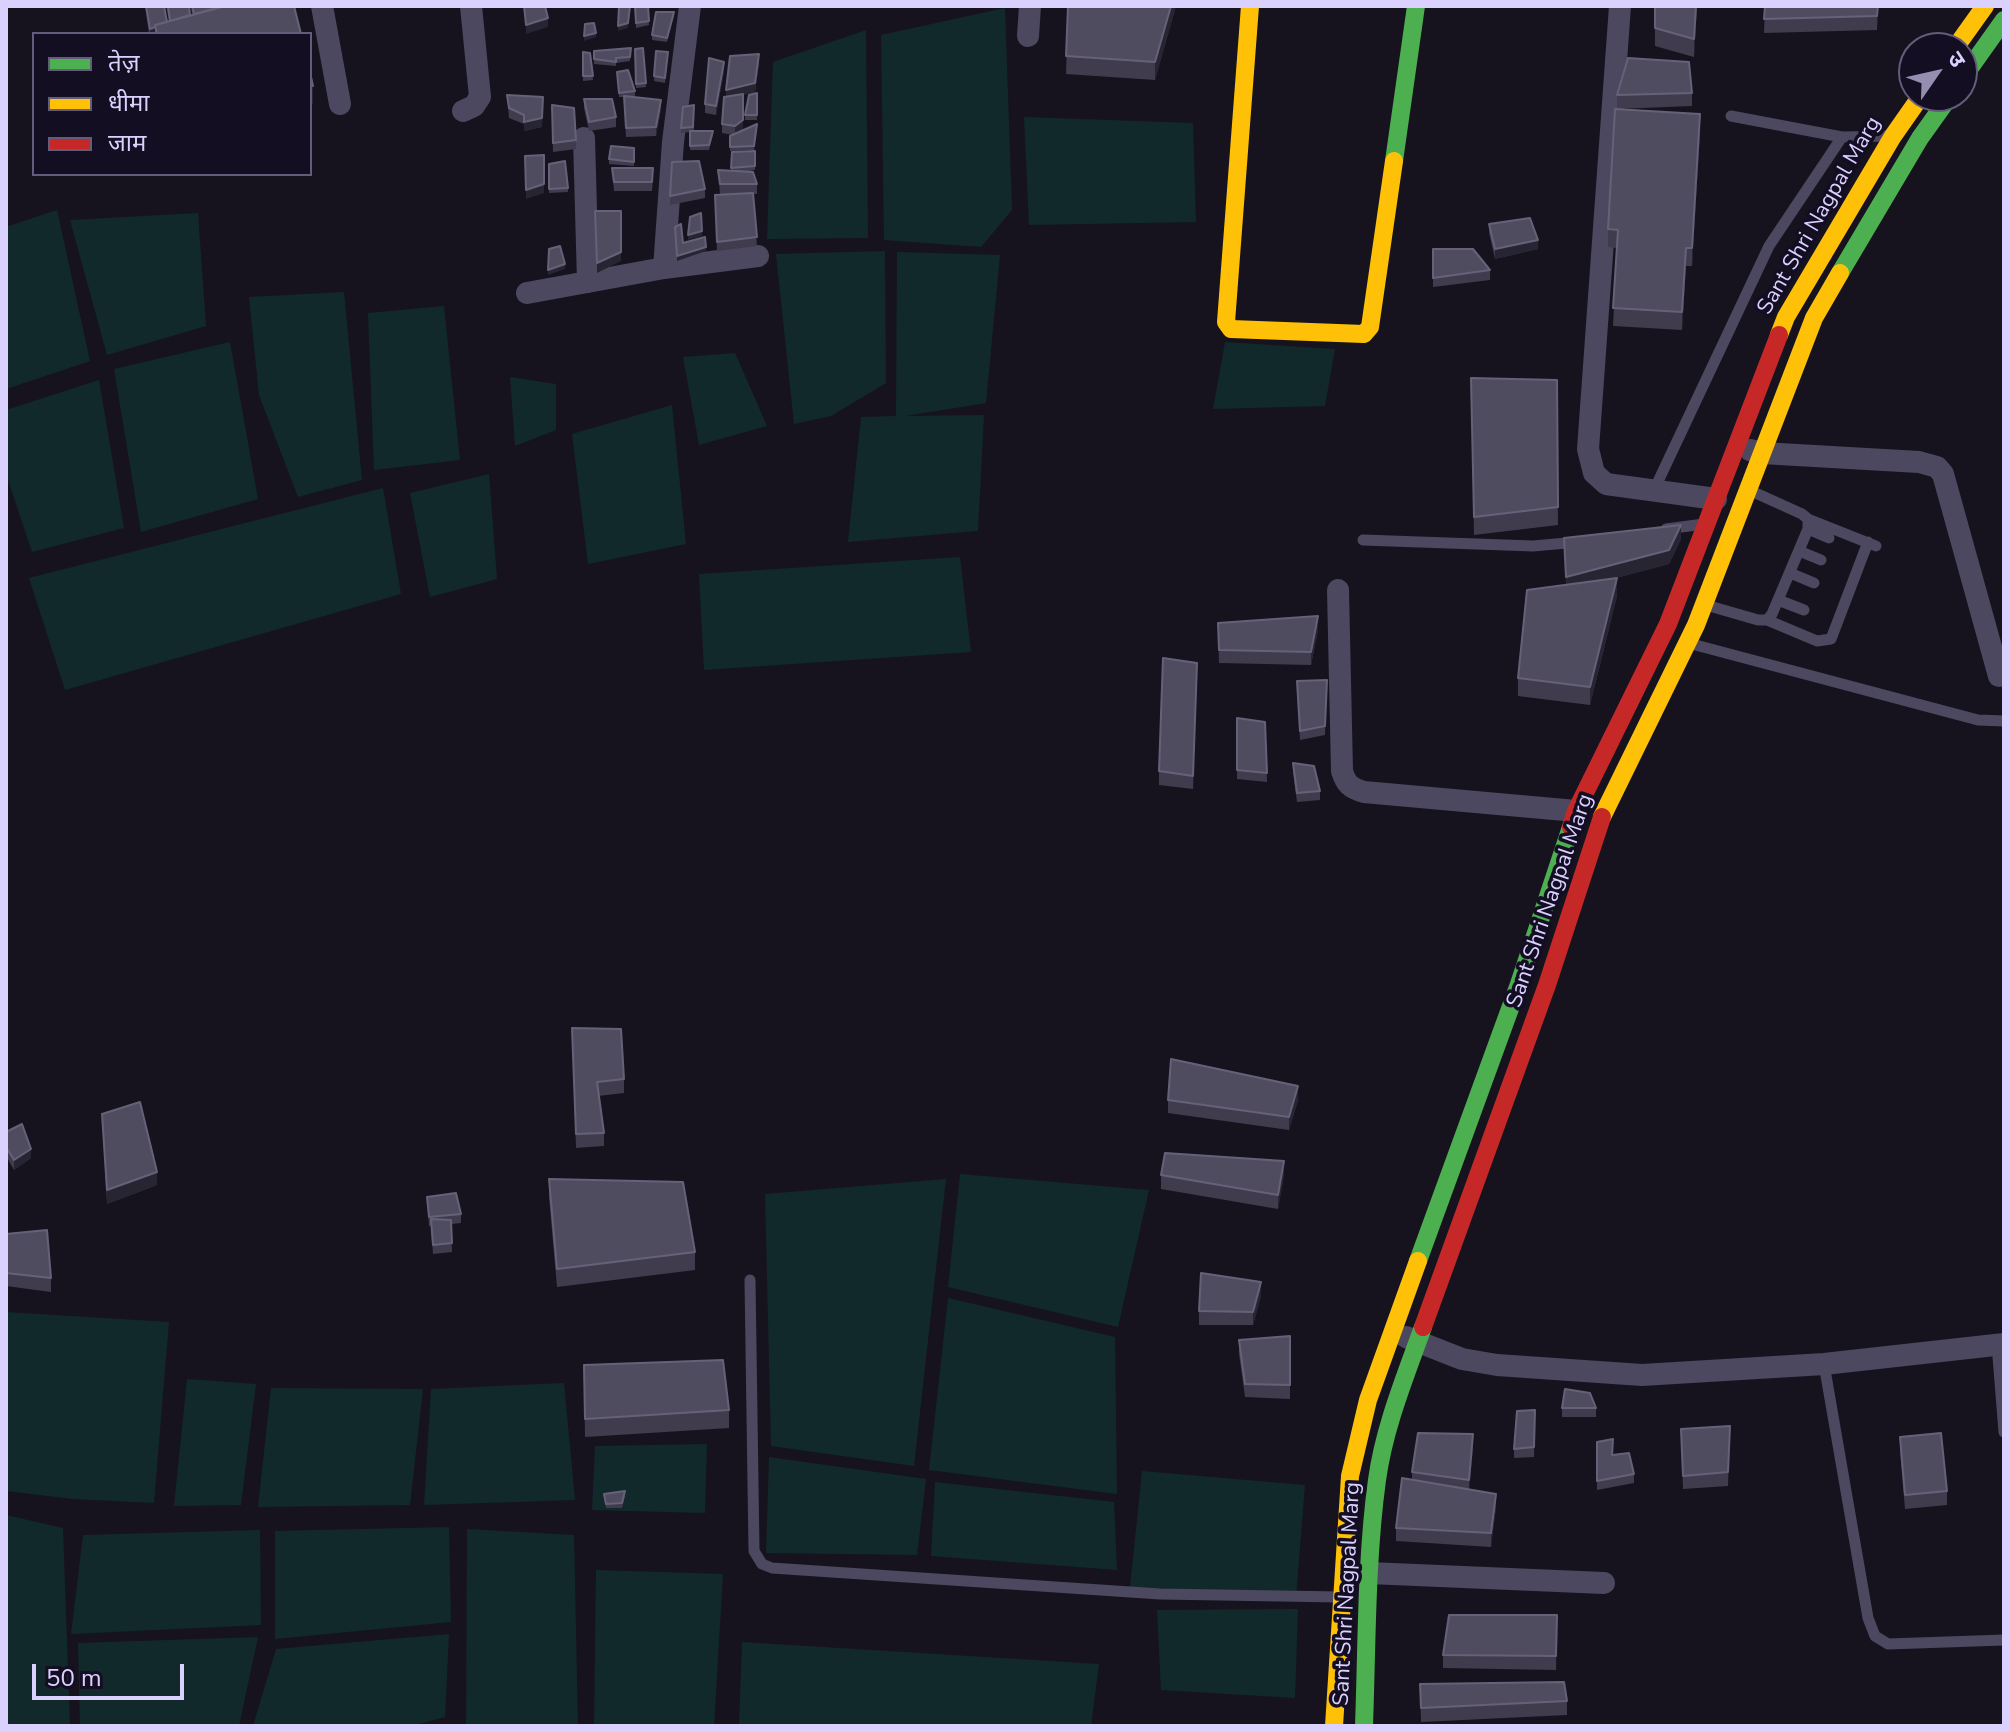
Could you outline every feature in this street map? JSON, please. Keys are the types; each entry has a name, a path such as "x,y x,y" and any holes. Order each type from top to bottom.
{"street":[{"path":"322,6 340,104"},
{"path":"463,111 474,106 480,97 471,6"},
{"path":"664,268 673,142 690,6"},
{"path":"1028,36 1030,6"},
{"path":"1250,6 1226,322 1231,329 1240,331 1354,335 1364,334 1370,327 1416,6"},
{"path":"1620,6 1588,449 1594,473 1606,484 1716,499"},
{"path":"1966,32 1985,6"},
{"path":"1978,57 2004,20"},
{"name":"Sant Shri Nagpal Marg","path":"1334,1726 1350,1476 1368,1400 1519,984 1576,811 1668,624 1786,317 1910,112"},
{"name":"Sant Shri Nagpal Marg","path":"1364,1726 1369,1573 1377,1478 1396,1402 1547,985 1604,812 1688,643 1814,318 1920,138 1939,112"},
{"path":"584,138 588,282"},
{"path":"527,293 664,268 758,256"},
{"path":"1737,446 1762,453 1919,462 1937,467 1943,474 1999,676"},
{"path":"1338,590 1342,771 1345,782 1353,789 1364,792 1576,811"},
{"path":"1394,1332 1462,1359 1497,1365 1642,1375 1824,1364 2001,1344"},
{"path":"1369,1573 1604,1583"}],"lane":[{"path":"1731,116 1842,137 1893,136"},
{"path":"1654,490 1769,246 1842,137"},
{"path":"1748,490 1802,514 1808,524 1829,538"},
{"path":"1651,531 1707,523"},
{"path":"1704,604 1767,620 1817,641 1831,639 1872,544 1808,524"},
{"path":"1767,620 1790,573 1808,524"},
{"path":"1363,540 1533,546 1596,539"},
{"path":"1799,551 1821,560"},
{"path":"1790,573 1814,583"},
{"path":"1778,600 1804,610"},
{"path":"1688,643 1963,716 2004,721"},
{"path":"750,1280 754,1551 762,1564 772,1568 1160,1594 1340,1597"},
{"path":"2001,1344 2004,1432"},
{"path":"1824,1364 1868,1618 1875,1636 1888,1644 2004,1640"}],"green space":[{"path":"1005,8 1012,210 981,247 884,240 881,35"},
{"path":"866,30 868,238 767,239 773,62"},
{"path":"1024,117 1193,123 1196,222 1029,225"},
{"path":"57,210 90,361 6,389 6,227"},
{"path":"198,213 206,326 107,355 70,220"},
{"path":"885,251 886,383 831,416 794,424 776,254"},
{"path":"897,252 1000,255 986,403 905,416 984,415 978,531 848,542 861,417 896,416"},
{"path":"344,292 362,480 298,497 259,395 249,297"},
{"path":"444,306 460,460 374,470 368,313"},
{"path":"230,342 258,499 141,532 114,369"},
{"path":"1225,342 1335,349 1325,406 1213,409"},
{"path":"735,353 767,426 699,445 683,357"},
{"path":"510,377 556,384 556,430 515,446"},
{"path":"99,380 124,528 32,552 6,474 6,410"},
{"path":"672,405 686,544 588,564 572,434"},
{"path":"489,474 497,579 430,597 410,493"},
{"path":"383,488 401,594 65,690 29,578"},
{"path":"960,557 971,652 704,670 699,574"},
{"path":"960,1174 1149,1190 1118,1327 948,1287"},
{"path":"946,1179 914,1466 771,1446 765,1194"},
{"path":"948,1298 1115,1337 1117,1494 929,1470"},
{"path":"6,1312 169,1322 154,1503 73,1499 6,1491"},
{"path":"187,1379 256,1384 241,1505 174,1506"},
{"path":"564,1383 575,1500 424,1505 431,1389"},
{"path":"271,1388 423,1389 410,1505 258,1507"},
{"path":"707,1444 705,1513 592,1510 595,1446"},
{"path":"769,1457 926,1479 917,1555 766,1553"},
{"path":"1142,1471 1305,1485 1296,1597 1130,1587"},
{"path":"935,1482 1114,1502 1117,1570 931,1556"},
{"path":"6,1515 63,1528 70,1726 6,1726"},
{"path":"449,1527 451,1622 275,1639 275,1531"},
{"path":"467,1529 574,1535 578,1726 466,1726"},
{"path":"260,1530 261,1625 71,1634 83,1535"},
{"path":"596,1570 723,1574 714,1726 594,1726"},
{"path":"1298,1609 1295,1698 1161,1690 1157,1610"},
{"path":"449,1634 445,1717 412,1726 253,1726 276,1649"},
{"path":"258,1637 239,1726 80,1726 78,1643"},
{"path":"742,1642 1099,1664 1091,1726 739,1726"}],"building":[{"path":"146,6 164,6 167,22 150,29"},
{"path":"168,6 189,6 190,15 170,21"},
{"path":"192,6 212,6 213,9 194,14"},
{"path":"226,6 294,6 300,32 157,32 155,25"},
{"path":"524,6 545,6 548,18 526,25"},
{"path":"619,6 630,6 628,23 618,26"},
{"path":"635,6 648,6 649,21 636,23"},
{"path":"1068,6 1171,6 1155,62 1066,56"},
{"path":"1655,6 1696,6 1694,39 1655,28"},
{"path":"1765,6 1878,6 1877,16 1764,19"},
{"path":"656,12 674,12 667,38 652,35"},
{"path":"594,23 596,33 584,36 585,24"},
{"path":"631,48 630,57 616,58 616,62 594,59 594,51"},
{"path":"643,48 646,83 636,84 635,49"},
{"path":"656,51 668,52 665,78 654,76"},
{"path":"583,52 590,53 593,76 583,76"},
{"path":"759,54 755,83 726,90 730,56"},
{"path":"709,58 724,62 716,106 705,104"},
{"path":"1628,58 1689,62 1692,93 1617,95"},
{"path":"628,70 635,91 619,93 617,72"},
{"path":"757,93 757,115 745,115 749,95"},
{"path":"743,94 743,120 735,126 722,124 724,97"},
{"path":"507,95 543,97 542,118 524,122 524,115 509,108"},
{"path":"624,96 661,100 656,127 626,128"},
{"path":"584,99 612,99 616,117 589,122"},
{"path":"552,105 574,108 576,140 553,143"},
{"path":"694,105 693,127 681,128 683,107"},
{"path":"1615,109 1700,114 1692,248 1686,248 1682,312 1613,308 1618,230 1608,229"},
{"path":"757,124 754,146 730,147 730,136"},
{"path":"690,131 713,131 709,145 690,146"},
{"path":"611,146 634,148 634,162 609,159"},
{"path":"755,151 755,166 731,168 732,152"},
{"path":"544,155 544,184 526,190 525,156"},
{"path":"565,161 568,188 549,189 549,164"},
{"path":"699,161 705,189 670,196 672,162"},
{"path":"612,168 653,168 652,182 614,182"},
{"path":"718,170 753,172 757,184 720,184"},
{"path":"753,193 757,237 717,242 715,195"},
{"path":"595,211 621,211 621,252 597,263"},
{"path":"701,213 702,231 688,235 690,217"},
{"path":"1530,218 1538,240 1495,249 1489,224"},
{"path":"681,224 683,243 705,237 706,247 677,256 675,227"},
{"path":"560,246 565,264 548,270 549,249"},
{"path":"1433,249 1473,249 1490,270 1433,278"},
{"path":"1471,378 1557,380 1558,507 1474,517"},
{"path":"1681,525 1669,550 1566,577 1564,538"},
{"path":"1617,578 1590,687 1518,678 1527,590"},
{"path":"1318,616 1311,652 1219,650 1218,623"},
{"path":"1163,658 1197,663 1193,776 1159,771"},
{"path":"1327,680 1325,726 1300,731 1297,681"},
{"path":"1237,718 1265,722 1267,773 1237,770"},
{"path":"1293,763 1314,766 1320,791 1297,793"},
{"path":"572,1028 621,1029 624,1079 597,1082 604,1133 576,1134"},
{"path":"1171,1059 1298,1086 1289,1117 1168,1100"},
{"path":"140,1102 157,1172 107,1190 102,1114"},
{"path":"22,1124 31,1149 14,1160 6,1147 6,1132"},
{"path":"1165,1153 1284,1161 1278,1195 1161,1175"},
{"path":"549,1179 683,1182 695,1252 557,1269"},
{"path":"456,1193 461,1214 429,1217 427,1197"},
{"path":"431,1219 451,1220 452,1243 433,1245"},
{"path":"47,1230 51,1278 6,1273 6,1234"},
{"path":"1201,1273 1261,1282 1253,1312 1199,1311"},
{"path":"1290,1336 1290,1385 1245,1384 1239,1340"},
{"path":"723,1360 729,1410 585,1419 584,1365"},
{"path":"1565,1389 1590,1393 1596,1408 1562,1408"},
{"path":"1535,1410 1534,1447 1514,1449 1517,1411"},
{"path":"1730,1426 1728,1472 1683,1476 1681,1429"},
{"path":"1418,1433 1473,1434 1469,1480 1412,1472"},
{"path":"1941,1433 1947,1491 1905,1495 1900,1437"},
{"path":"1613,1439 1612,1455 1629,1453 1634,1474 1597,1481 1597,1442"},
{"path":"1402,1478 1496,1494 1491,1533 1396,1528"},
{"path":"625,1491 622,1503 606,1504 604,1494"},
{"path":"1449,1615 1557,1615 1556,1656 1443,1655"},
{"path":"1564,1682 1567,1701 1421,1708 1420,1684"}],"traffic: fast":[{"path":"1394,161 1416,6"},
{"path":"1978,57 2004,20"},
{"path":"1840,273 1939,112"},
{"path":"1418,1261 1519,984 1571,827"},
{"path":"1364,1726 1369,1572 1377,1480 1390,1422 1423,1327"}],"traffic: slow":[{"path":"1250,6 1226,322 1231,329 1364,334 1370,327 1394,161"},
{"path":"1966,32 1985,6"},
{"path":"1779,335 1786,317 1910,112"},
{"path":"1602,817 1696,625 1814,318 1840,273"},
{"path":"1334,1726 1350,1476 1368,1400 1418,1261"}],"traffic: jam":[{"path":"1571,827 1668,624 1779,335"},
{"path":"1423,1327 1547,985 1602,817"}]}
